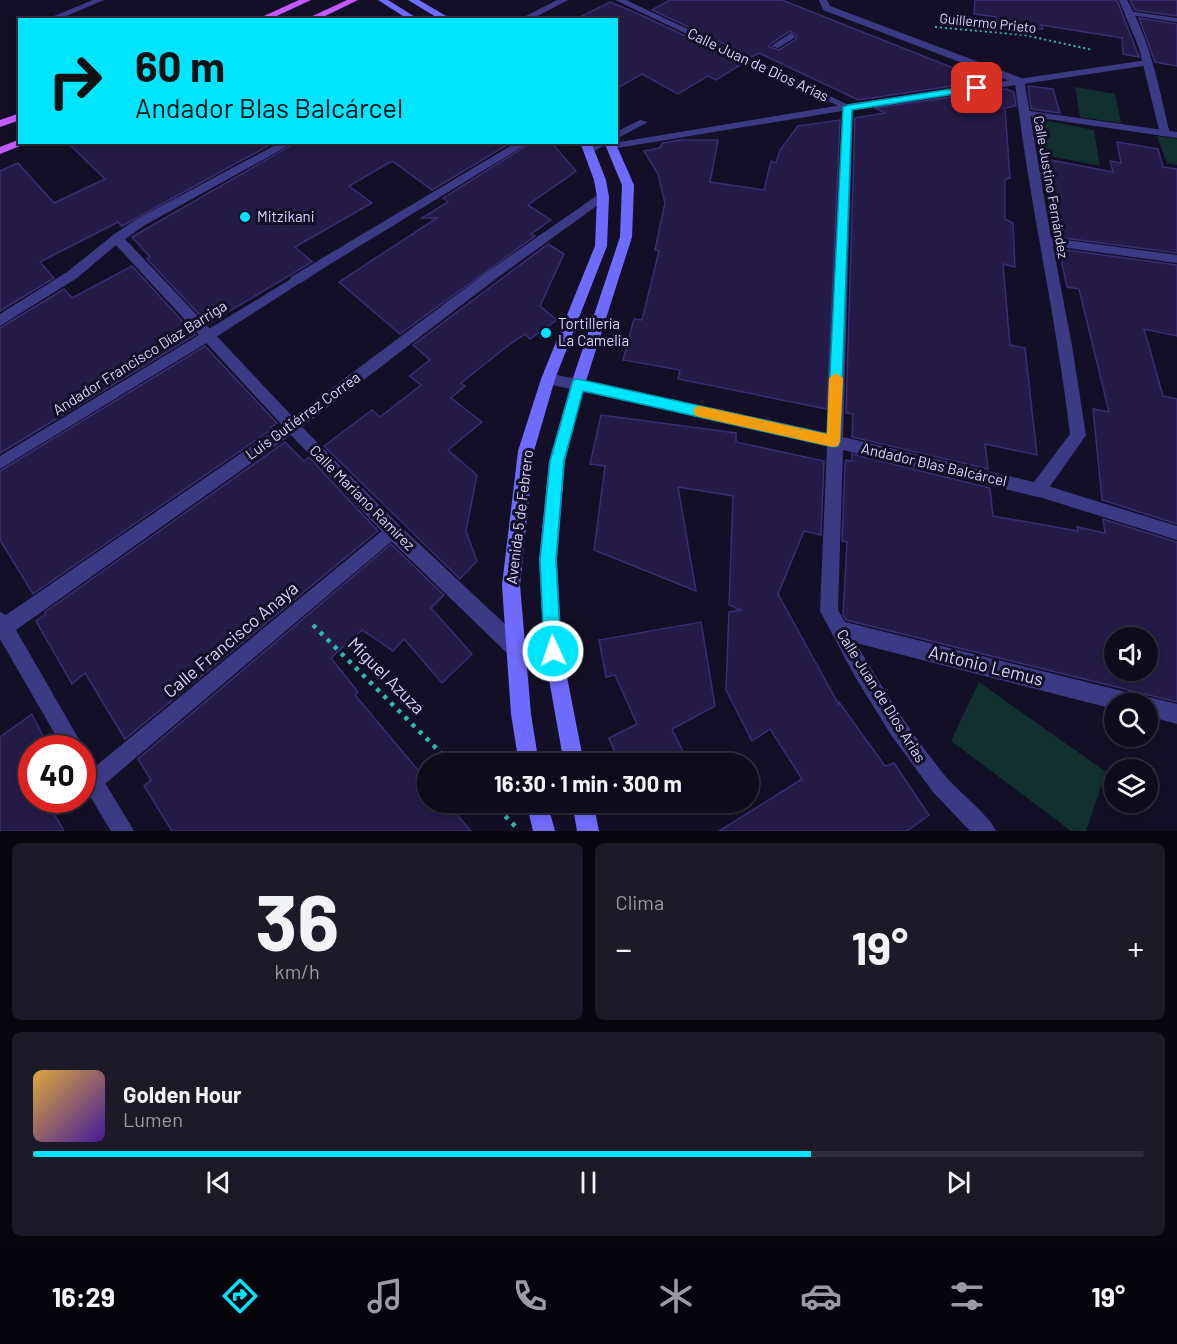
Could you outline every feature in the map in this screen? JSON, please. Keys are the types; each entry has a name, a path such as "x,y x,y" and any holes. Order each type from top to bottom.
{"main road":[{"path":"264,18 307,0"},
{"path":"314,18 354,0"},
{"path":"0,124 18,117"},
{"path":"0,152 18,143"}],"street":[{"path":"382,0 413,18"},
{"path":"412,0 445,18"},
{"path":"526,18 564,0"},
{"name":"Calle Juan de Dios Arias","path":"619,0 848,107 833,441 829,611 862,671 927,769 973,821 986,831"},
{"path":"1123,0 1131,14 1147,63 1165,134"},
{"path":"825,4 1020,81"},
{"name":"Calle Justino Fernández","path":"1020,81 1023,113 1073,391 1078,435 1038,490"},
{"path":"0,321 72,275 117,238 141,222 286,144"},
{"name":"Avenida 5 de Febrero","path":"572,753 553,651 548,560 557,461 578,384 626,237 628,184 611,144"},
{"name":"Avenida 5 de Febrero","path":"527,753 521,714 511,585 526,451 548,379 601,246 603,197 600,180 587,147"},
{"name":"Luis Gutiérrez Correa","path":"1,626 292,426 492,275 603,197"},
{"name":"Calle Mariano Ramírez","path":"117,238 393,531 515,647"},
{"path":"1045,241 1177,259"},
{"path":"296,280 322,263"},
{"name":"Andador Blas Balcárcel","path":"548,379 833,441 1038,490"},
{"path":"1,626 66,735"},
{"name":"Antonio Lemus","path":"838,630 1104,696"},
{"path":"1158,709 1177,714"},
{"path":"96,785 123,831"},
{"path":"539,813 544,831"},
{"path":"584,813 588,831"}],"lane":[{"path":"61,18 58,15 100,0"},
{"path":"1131,14 1177,20"},
{"path":"775,46 791,36"},
{"path":"618,141 1147,63"},
{"path":"1023,113 1177,135"},
{"path":"618,137 643,122"},
{"path":"322,263 522,144"},
{"name":"Andador Francisco Díaz Barriga","path":"0,463 209,336 296,280"},
{"name":"Andador Blas Balcárcel","path":"1038,490 1177,533"},
{"name":"Calle Francisco Anaya","path":"96,766 298,609 393,531"}],"path":[{"name":"Guillermo Prieto","path":"931,27 1024,35 1103,52"},
{"name":"Miguel Azuza","path":"298,609 441,753"},
{"path":"502,813 520,831"}],"green space":[{"path":"1075,87 1115,94 1121,123 1080,117"},
{"path":"1038,119 1094,130 1100,166 1045,155"},
{"path":"1157,136 1177,139 1177,165 1167,163"},
{"path":"979,682 1104,771 1104,778 1086,831 1071,831 951,741"}],"building":[{"path":"670,0 782,0 986,81 858,100 759,53 752,57 652,10","holes":["790,31 797,35 795,40 779,50 769,47"]},
{"path":"975,0 1117,0 1139,57 1123,54 1122,38 1041,25 1043,29 1031,28 1032,31 999,28 996,17 974,14"},
{"path":"1130,0 1177,0 1177,16 1135,10"},
{"path":"610,2 743,63 716,80 708,76 678,94 642,74 618,88 618,18 586,18 582,16"},
{"path":"1139,18 1177,24 1177,66 1155,62"},
{"path":"1028,86 1053,89 1060,113 1031,109"},
{"path":"1006,89 1014,92 1016,106 1005,108 1010,178 1005,180 1005,219 1013,223 1015,267 1003,264 1010,345 1025,348 1037,455 985,444 988,469 852,437 853,414 846,413 855,118 885,113 875,108"},
{"path":"840,120 827,409 678,379 680,370 623,360 634,319 642,320 659,251 655,250 665,203 658,174 644,151 659,148 663,143 680,140 718,140 710,182 764,190 771,161 776,163 780,150 798,126"},
{"path":"1117,142 1158,149 1163,167 1177,169 1177,253 1057,237 1045,159 1113,172 1110,161 1121,163"},
{"path":"69,144 271,144 122,226 118,222 40,262 54,278 0,311 0,171 18,163 54,203 105,179"},
{"path":"294,144 509,144 432,190 392,161 349,186 372,203 295,247 312,262 208,324 147,259 150,257 132,237"},
{"path":"529,144 553,144 576,171 528,205 551,220 531,234 535,236 400,334 339,282 437,218 422,218 448,202 443,198"},
{"path":"548,244 564,254 540,306 557,320 530,339 525,334 505,348 461,383 465,386 451,398 482,422 448,450 477,475 466,531 477,561 460,579 324,446 372,410 380,417 421,385 409,376 430,360 413,345"},
{"path":"1059,249 1177,265 1177,336 1144,329 1163,396 1177,399 1177,524 1102,500 1093,409 1109,412 1079,289 1067,287"},
{"path":"132,266 195,335 0,453 0,328 64,289 72,298"},
{"path":"205,346 277,423 271,427 272,429 33,594 0,540 0,471"},
{"path":"601,415 736,433 736,442 824,461 821,535 804,531 778,594 839,705 839,702 885,766 894,763 929,815 907,831 719,831 748,813 759,813 759,806 802,779 770,729 752,741 726,690 729,612 741,610 729,605 733,496 678,487 696,591 594,550 605,466 590,464"},
{"path":"285,442 304,461 309,457 378,531 125,739 85,673 72,684 36,621 46,614 45,612"},
{"path":"852,454 990,488 993,516 1078,531 1077,527 1105,533 1103,519 1177,542 1177,702 1158,697 1158,693 1141,693 846,620 843,615 847,542 842,541 846,460 852,461"},
{"path":"391,544 444,595 431,608 472,654 442,683 404,639 393,651 362,630 331,658 358,692 355,695 417,769 417,813 455,813 471,831 172,831 144,786 151,780 138,759"},
{"path":"701,622 715,706 672,729 684,753 615,753 609,738 637,724 615,675 606,677 599,640"},
{"path":"32,714 42,735 18,735 18,813 54,813 64,831 0,831 0,737"}],"slow traffic":[{"path":"700,411 833,441 836,378"}],"place":[{"name":"Mitzikani","path":"245,217"},
{"name":"Tortillería La Camelia","path":"546,333"}],"route":[{"path":"553,651 548,560 557,461 578,384 833,441 848,107 977,88"}]}
